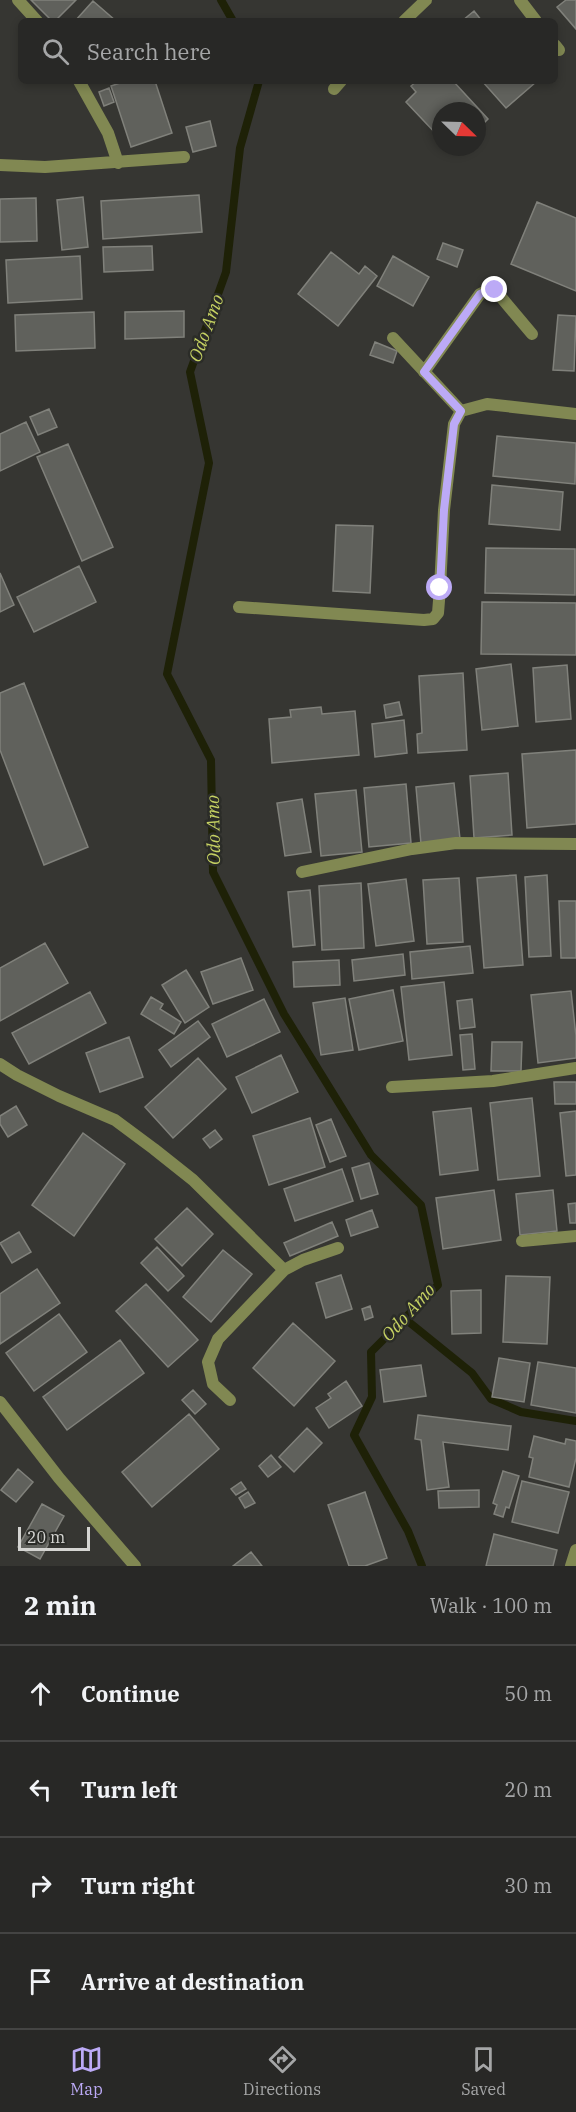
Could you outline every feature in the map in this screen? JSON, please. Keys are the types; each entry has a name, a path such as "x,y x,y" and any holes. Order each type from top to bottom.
{"street":[{"path":"18,0 34,18"},
{"path":"407,18 426,0"},
{"path":"520,0 534,18"},
{"path":"81,84 108,133 118,163"},
{"path":"0,165 45,167 184,158"},
{"path":"424,372 480,294 488,290 495,290 532,334"},
{"path":"393,338 461,411"},
{"path":"239,607 433,619 438,613 440,596 444,510 454,424 461,411 487,404 576,414"},
{"path":"302,872 412,849 456,843 576,844"},
{"path":"0,1064 16,1075 59,1096 115,1120 147,1143 193,1180 284,1270"},
{"path":"392,1088 493,1081 576,1068"},
{"path":"522,1241 576,1236"},
{"path":"230,1400 213,1384 208,1362 218,1339 284,1270 303,1260 338,1248"},
{"path":"0,1402 59,1478 135,1566"},
{"path":"571,1566 576,1550"}],"building":[{"path":"31,0 76,0 58,18 49,18"},
{"path":"566,0 576,0 576,29 557,7"},
{"path":"93,1 113,18 78,18"},
{"path":"474,11 480,18 466,18"},
{"path":"156,84 172,133 131,147 111,86"},
{"path":"413,84 456,84 472,102 432,102 432,130 406,102 416,92 411,86"},
{"path":"485,84 534,84 506,108"},
{"path":"109,88 114,102 104,106 99,92"},
{"path":"210,121 216,146 193,152 186,127"},
{"path":"199,195 202,232 103,239 101,201"},
{"path":"83,197 88,247 62,250 57,200"},
{"path":"36,198 37,241 0,242 0,199"},
{"path":"537,202 576,218 576,291 511,264"},
{"path":"443,243 463,250 457,267 437,259"},
{"path":"152,246 153,270 104,272 103,247"},
{"path":"331,252 359,274 365,266 377,276 338,326 298,294"},
{"path":"80,256 82,299 8,303 6,260"},
{"path":"393,256 429,277 413,306 377,286"},
{"path":"184,311 184,337 125,339 125,312"},
{"path":"94,312 95,348 16,351 15,315"},
{"path":"558,315 576,316 574,371 553,370"},
{"path":"375,342 397,351 393,363 370,355"},
{"path":"49,409 57,427 38,435 30,417"},
{"path":"26,422 40,452 0,471 0,434"},
{"path":"497,436 576,443 575,484 493,476"},
{"path":"68,444 113,547 82,561 37,457"},
{"path":"492,485 563,492 560,530 489,524"},
{"path":"336,525 373,526 370,593 333,591"},
{"path":"486,548 575,549 575,595 485,593"},
{"path":"79,566 96,602 34,632 17,597"},
{"path":"0,573 14,605 0,612"},
{"path":"482,602 576,603 576,655 481,654"},
{"path":"511,664 518,726 482,730 476,669"},
{"path":"567,665 571,719 536,722 533,668"},
{"path":"463,673 467,750 418,753 417,734 422,733 419,676"},
{"path":"24,683 88,847 44,865 0,750 0,693"},
{"path":"399,702 402,715 386,718 384,705"},
{"path":"321,707 322,714 355,711 359,755 272,763 269,719 291,717 290,710"},
{"path":"404,720 407,753 375,757 372,724"},
{"path":"576,750 576,824 527,828 522,754"},
{"path":"508,773 512,835 474,838 470,776"},
{"path":"454,783 460,839 421,844 416,787"},
{"path":"406,784 411,843 369,847 364,788"},
{"path":"356,790 362,852 321,856 315,794"},
{"path":"302,799 311,852 285,856 277,803"},
{"path":"516,875 523,965 484,968 477,878"},
{"path":"547,875 551,956 529,957 525,877"},
{"path":"459,878 463,942 427,944 423,880"},
{"path":"406,879 414,941 376,946 368,884"},
{"path":"361,883 364,948 322,950 319,886"},
{"path":"310,890 315,945 293,947 288,892"},
{"path":"559,901 576,901 576,958 561,958"},
{"path":"45,943 68,983 0,1021 0,968"},
{"path":"470,946 473,973 412,979 410,952"},
{"path":"403,954 405,975 354,981 352,960"},
{"path":"241,958 253,990 213,1004 201,972"},
{"path":"339,960 340,985 294,987 293,962"},
{"path":"186,970 209,1007 185,1023 162,985"},
{"path":"444,982 452,1055 409,1060 401,987"},
{"path":"393,990 403,1041 359,1050 349,999"},
{"path":"571,991 576,1058 538,1063 531,995"},
{"path":"90,992 106,1023 29,1064 12,1033"},
{"path":"151,997 163,1004 160,1009 181,1022 174,1034 141,1014"},
{"path":"345,998 353,1050 321,1055 313,1003"},
{"path":"264,999 280,1032 227,1057 212,1024"},
{"path":"472,999 475,1027 460,1029 457,1001"},
{"path":"198,1021 210,1037 171,1067 159,1050"},
{"path":"472,1034 475,1069 463,1070 460,1035"},
{"path":"129,1037 143,1077 100,1092 86,1053"},
{"path":"492,1042 522,1042 521,1071 491,1071"},
{"path":"281,1055 298,1092 252,1113 236,1077"},
{"path":"198,1058 226,1089 173,1138 145,1107"},
{"path":"554,1082 576,1082 576,1104 555,1104"},
{"path":"532,1098 540,1176 498,1180 490,1103"},
{"path":"16,1106 27,1125 8,1137 0,1124 0,1116"},
{"path":"471,1108 478,1170 440,1175 433,1112"},
{"path":"576,1111 576,1175 566,1176 560,1113"},
{"path":"310,1118 325,1167 269,1185 253,1136"},
{"path":"331,1119 346,1156 330,1162 316,1125"},
{"path":"215,1130 222,1139 210,1148 203,1139"},
{"path":"83,1133 125,1164 74,1236 32,1205"},
{"path":"369,1163 378,1194 361,1199 352,1168"},
{"path":"342,1169 353,1201 295,1221 284,1189"},
{"path":"494,1190 501,1240 443,1249 436,1198"},
{"path":"553,1190 557,1231 520,1235 516,1194"},
{"path":"576,1203 576,1223 570,1223 568,1204"},
{"path":"187,1208 213,1234 182,1266 155,1239"},
{"path":"372,1210 378,1227 351,1236 346,1220"},
{"path":"332,1222 338,1236 290,1256 284,1243"},
{"path":"19,1232 31,1252 12,1263 0,1243"},
{"path":"157,1247 184,1276 168,1291 141,1263"},
{"path":"223,1250 252,1274 211,1322 183,1297"},
{"path":"37,1269 60,1303 0,1344 0,1294"},
{"path":"341,1275 352,1309 326,1318 316,1283"},
{"path":"506,1276 550,1277 547,1344 503,1342"},
{"path":"146,1284 198,1340 168,1367 116,1311"},
{"path":"481,1290 481,1333 452,1334 451,1291"},
{"path":"370,1306 373,1317 365,1320 362,1309"},
{"path":"59,1314 87,1352 34,1391 6,1353"},
{"path":"293,1323 335,1361 294,1406 253,1368"},
{"path":"120,1340 144,1373 67,1430 43,1397"},
{"path":"499,1358 530,1363 524,1402 492,1397"},
{"path":"538,1362 576,1368 576,1413 531,1405"},
{"path":"421,1365 426,1396 384,1402 380,1370"},
{"path":"346,1381 362,1406 329,1428 316,1408 331,1398 328,1394"},
{"path":"193,1390 206,1404 195,1414 182,1400"},
{"path":"189,1414 219,1449 152,1507 122,1472"},
{"path":"418,1415 511,1426 508,1450 443,1442 449,1487 427,1490 421,1440 415,1439"},
{"path":"307,1428 322,1443 294,1472 279,1457"},
{"path":"534,1436 565,1444 566,1439 576,1441 576,1458 569,1487 529,1477 533,1458 529,1457"},
{"path":"271,1455 281,1467 268,1477 259,1466"},
{"path":"18,1469 33,1482 16,1502 1,1490"},
{"path":"503,1471 519,1476 509,1508 506,1507 503,1517 494,1514 497,1505 493,1503"},
{"path":"522,1481 569,1492 558,1533 512,1522"},
{"path":"241,1482 246,1489 236,1495 231,1489"},
{"path":"479,1490 479,1507 439,1508 438,1491"},
{"path":"248,1492 255,1503 245,1508 239,1498"},
{"path":"365,1492 387,1558 365,1566 349,1566 328,1505"},
{"path":"42,1504 64,1516 40,1559 18,1547"},
{"path":"494,1534 557,1550 553,1566 486,1566"},
{"path":"251,1552 262,1566 233,1566"}],"waterway":[{"path":"221,0 231,18"},
{"name":"Odo Amo","path":"258,84 240,148 226,272 190,372 209,463 167,674 211,760 213,872 284,1014 371,1155 421,1205 438,1285 371,1352 372,1397 354,1435 408,1531 422,1566"},
{"path":"404,1318 472,1373 491,1399 521,1412 576,1421"}],"route":[{"path":"440,588 444,510 454,424 461,411 424,372 480,294 488,290 495,290"}]}
